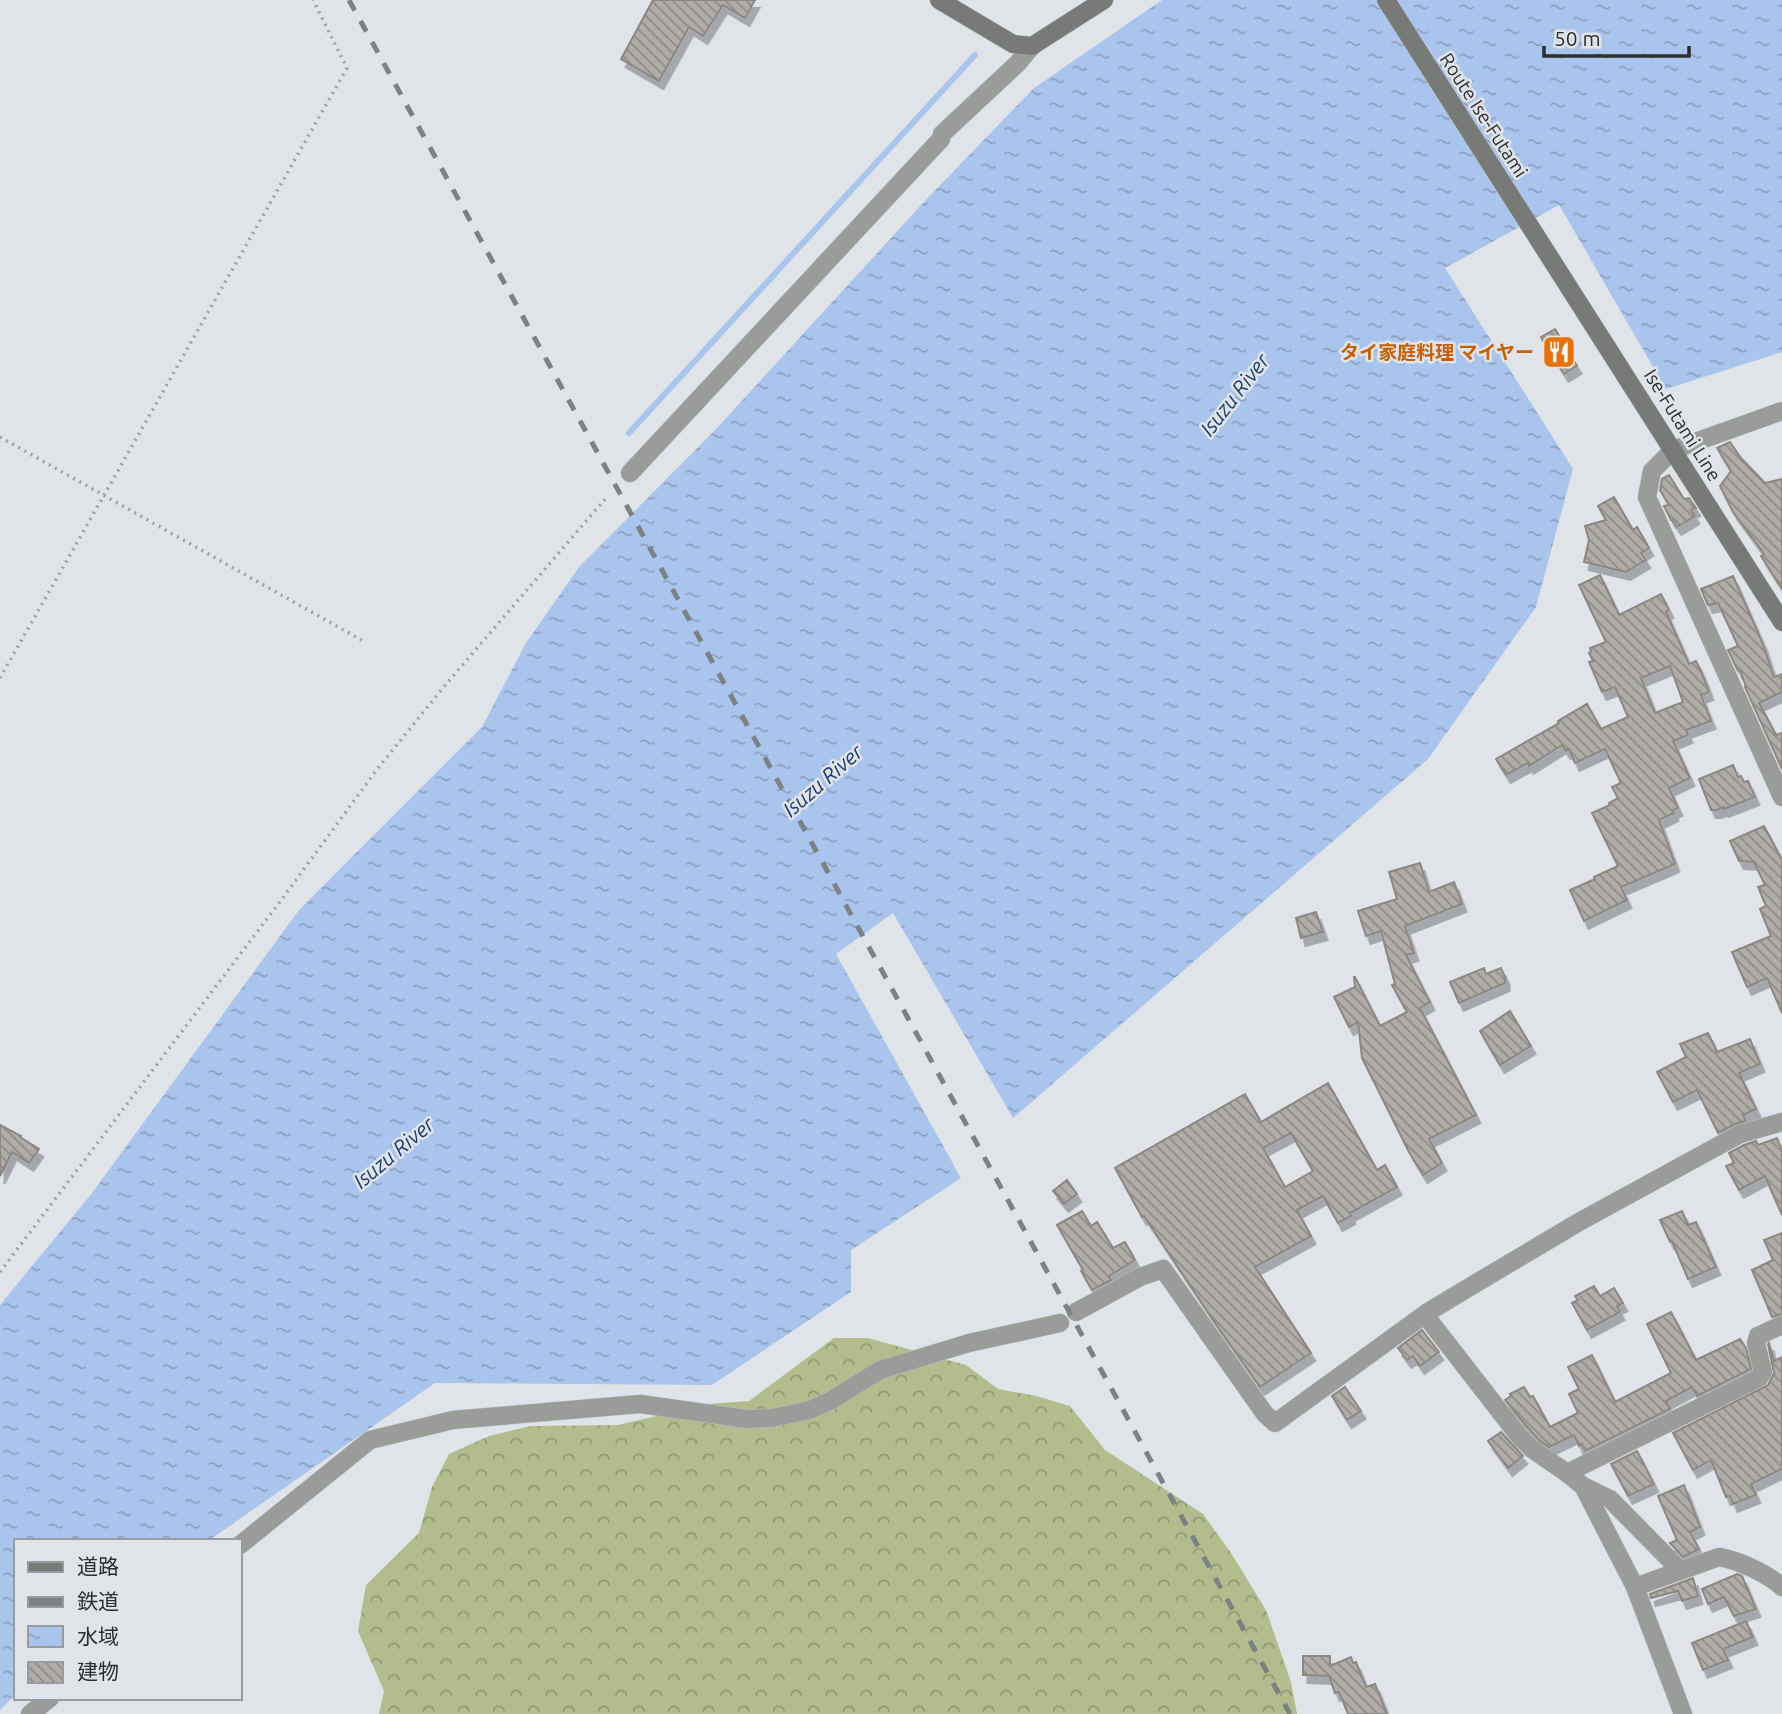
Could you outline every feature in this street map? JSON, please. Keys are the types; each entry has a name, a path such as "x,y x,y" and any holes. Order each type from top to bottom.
{"main road":[{"path":"939,0 1013,44 1032,46 1104,0"},
{"name":"Route Ise-Futami","path":"1387,0 1547,252"},
{"name":"Ise-Futami Line","path":"1547,252 1782,622"}],"street":[{"path":"630,473 931,150 942,134 1018,63 1032,46"},
{"path":"1782,411 1673,450 1652,471 1647,496 1782,797"},
{"path":"1076,1312 1140,1277 1163,1269 1265,1414 1275,1423 1424,1315 1579,1222 1740,1134 1782,1122"},
{"path":"1424,1315 1519,1436 1532,1449 1583,1486 1610,1499 1679,1570"},
{"path":"242,1543 370,1440 453,1420 640,1404 747,1419 772,1418 810,1410 830,1401 880,1370 969,1343 1060,1323"},
{"path":"1567,1473 1759,1378 1763,1372 1756,1343 1758,1336 1782,1325"},
{"path":"1583,1486 1634,1587 1683,1714"},
{"path":"1634,1587 1718,1556 1730,1559 1782,1587"},
{"path":"30,1714 48,1700"}],"path":[{"path":"0,678 347,68 313,0"},
{"path":"0,437 365,642"},
{"path":"0,1272 285,895 377,768 606,498"}],"green space":[{"path":"834,1338 868,1338 966,1365 998,1389 1070,1406 1105,1450 1203,1514 1266,1610 1291,1682 1297,1714 379,1714 384,1691 358,1631 366,1585 419,1533 432,1487 449,1454 489,1436 531,1426 618,1425 708,1404 749,1401"}],"water":[{"name":"Isuzu River","path":"1162,0 1782,0 1782,352 1666,389 1559,205 1445,268 1573,469 1536,607 1428,759 1013,1118 893,913 836,954 961,1178 851,1250 851,1292 712,1385 435,1383 211,1539 14,1539 14,1696 0,1710 0,1305 92,1193 299,910 482,727 526,643 579,567 717,428 922,204 1034,88"}],"building":[{"path":"653,0 755,0 745,18 723,5 703,36 689,27 659,81 621,59"},
{"name":"タイ家庭料理 マイヤー","path":"1555,329 1577,366 1564,374 1541,337"},
{"path":"1730,442 1765,483 1782,479 1782,589 1761,556 1764,554 1733,512 1720,486 1731,471 1717,448"},
{"path":"1669,475 1684,499 1689,498 1696,508 1691,510 1695,516 1677,527 1664,506 1669,505 1660,490 1662,479"},
{"path":"1614,497 1633,530 1637,527 1649,548 1641,553 1646,560 1626,572 1584,562 1589,540 1585,526 1606,520 1598,506"},
{"path":"1600,575 1619,615 1661,594 1689,664 1696,661 1701,671 1709,692 1701,695 1711,721 1686,730 1688,735 1673,741 1690,778 1669,788 1678,808 1659,820 1675,864 1621,887 1627,900 1584,921 1570,890 1618,866 1592,813 1618,798 1612,787 1621,783 1605,749 1575,763 1569,749 1566,751 1562,745 1529,766 1528,763 1506,775 1496,759 1587,704 1601,729 1628,717 1615,687 1602,692 1589,662 1593,661 1590,648 1606,642 1579,585","holes":["1670,666 1683,702 1655,713 1641,678"]},
{"path":"1733,576 1763,644 1774,677 1782,674 1782,692 1759,703 1776,735 1782,733 1782,769 1740,670 1738,671 1728,650 1738,646 1718,603 1708,605 1701,589"},
{"path":"1733,765 1738,777 1741,776 1744,782 1748,781 1755,797 1724,809 1711,810 1699,779"},
{"path":"1764,826 1782,860 1782,1013 1767,978 1747,987 1732,952 1771,936 1760,909 1766,906 1758,887 1765,885 1754,862 1739,861 1730,841"},
{"path":"1420,863 1429,892 1454,882 1462,904 1405,926 1414,953 1406,955 1430,1002 1420,1008 1476,1115 1429,1139 1442,1163 1423,1175 1362,1058 1358,1022 1349,1027 1334,997 1355,987 1355,977 1380,1026 1407,1012 1392,985 1395,984 1381,931 1366,936 1358,911 1397,899 1389,872"},
{"path":"1316,912 1323,932 1301,938 1296,918"},
{"path":"1484,968 1486,974 1501,968 1505,983 1459,1003 1450,982"},
{"path":"1510,1011 1531,1046 1500,1065 1480,1031"},
{"path":"1708,1033 1717,1052 1750,1039 1760,1064 1739,1073 1756,1109 1743,1115 1746,1121 1718,1133 1697,1090 1673,1102 1657,1072 1686,1057 1680,1044"},
{"path":"1328,1083 1377,1170 1385,1165 1397,1187 1350,1213 1351,1216 1338,1223 1323,1196 1297,1210 1311,1236 1255,1267 1311,1353 1260,1387 1144,1216 1142,1217 1115,1168 1245,1094 1261,1122","holes":["1291,1133 1313,1171 1285,1187 1263,1148"]},
{"path":"0,1125 39,1149 29,1163 12,1152 0,1176"},
{"path":"1777,1138 1782,1151 1782,1215 1765,1176 1739,1190 1726,1166 1734,1163 1729,1153 1756,1141 1758,1145"},
{"path":"1067,1180 1077,1194 1064,1204 1053,1191"},
{"path":"1082,1211 1091,1226 1097,1222 1113,1248 1125,1242 1135,1260 1109,1276 1111,1280 1092,1290 1057,1225"},
{"path":"1682,1211 1688,1225 1696,1222 1716,1267 1688,1279 1660,1220"},
{"path":"1782,1233 1782,1314 1772,1317 1752,1270 1773,1260 1764,1240"},
{"path":"1594,1286 1600,1296 1614,1288 1623,1303 1617,1306 1620,1312 1587,1330 1572,1303 1578,1300 1575,1296"},
{"path":"1671,1312 1696,1360 1740,1339 1746,1348 1751,1369 1697,1396 1692,1387 1666,1401 1670,1409 1585,1451 1582,1444 1579,1446 1574,1435 1549,1447 1539,1440 1505,1400 1510,1394 1524,1387 1530,1397 1533,1396 1550,1427 1578,1413 1569,1394 1579,1389 1568,1367 1592,1355 1615,1402 1671,1373 1647,1324"},
{"path":"1422,1330 1439,1352 1420,1366 1413,1356 1407,1360 1398,1348"},
{"path":"1769,1343 1774,1361 1782,1357 1782,1469 1751,1484 1756,1495 1733,1504 1730,1496 1726,1497 1711,1460 1693,1470 1673,1433 1768,1385 1774,1373"},
{"path":"1345,1387 1361,1411 1347,1420 1332,1396"},
{"path":"1501,1432 1523,1456 1508,1468 1488,1441"},
{"path":"1637,1451 1654,1484 1628,1496 1611,1464"},
{"path":"1684,1485 1700,1527 1690,1532 1699,1549 1683,1557 1670,1543 1677,1540 1658,1496"},
{"path":"1737,1574 1742,1576 1756,1609 1734,1616 1724,1597 1708,1604 1702,1589"},
{"path":"1693,1578 1698,1596 1682,1601 1678,1591 1651,1598 1650,1594"},
{"path":"1746,1621 1753,1637 1723,1649 1728,1660 1703,1670 1692,1643"},
{"path":"1303,1656 1330,1656 1330,1666 1351,1657 1353,1663 1356,1662 1366,1687 1375,1684 1387,1714 1348,1714 1339,1692 1335,1693 1329,1676 1303,1675"}],"waterway":[{"path":"629,433 975,55"}],"railway":[{"path":"349,0 1290,1714"}],"place":[{"name":"タイ家庭料理 マイヤー","path":"1559,352"}]}
